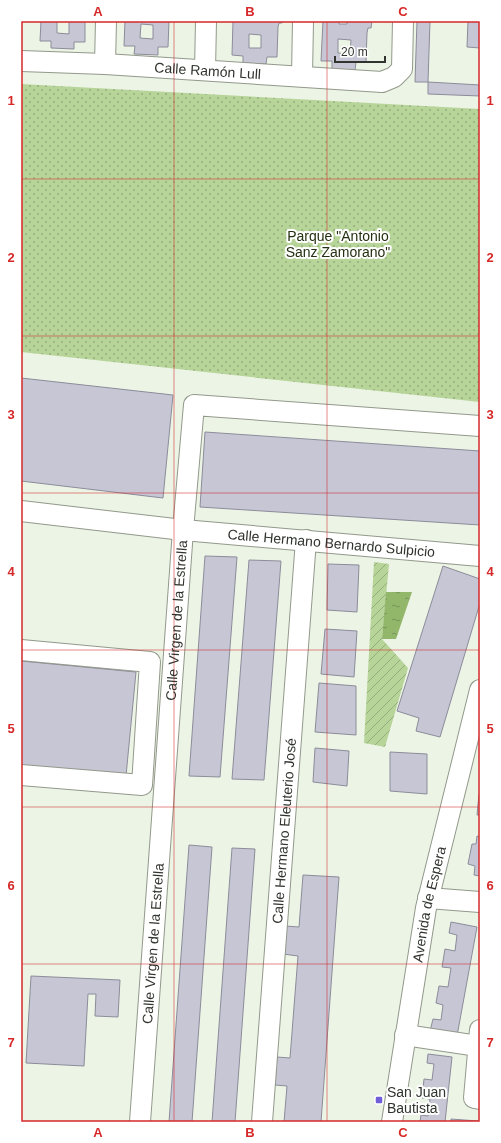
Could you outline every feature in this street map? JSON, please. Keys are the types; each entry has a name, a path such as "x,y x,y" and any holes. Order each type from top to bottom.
{"street":[{"path":"105,64 106,21"},
{"path":"205,70 206,21"},
{"path":"302,76 303,21"},
{"name":"Calle Ramón Lull","path":"21,61 105,64 382,82 394,77 402,69 403,21"},
{"name":"Calle Virgen de la Estrella","path":"140,1122 183,530 194,405 480,426"},
{"name":"Calle Hermano Bernardo Sulpicio","path":"21,511 183,530 480,556"},
{"name":"Calle Hermano Eleuterio José","path":"262,1122 306,540"},
{"path":"21,650 150,662 142,784 21,775"},
{"name":"Avenida de Espera","path":"392,1122 428,898 474,738 480,690"},
{"path":"428,898 480,902"},
{"path":"405,1035 479,1038 474,1098 480,1099"}],"green space":[{"name":"Parque \"Antonio Sanz Zamorano\"","path":"21,84 480,109 480,402 21,352"},
{"path":"374,562 389,564 382,639 408,668 385,747 364,743"}],"water":[{"path":"386,592 412,592 396,639 382,639"}],"building":[{"path":"41,21 57,21 57,33 69,34 69,21 85,21 85,42 74,42 74,49 51,48 51,41 40,41"},
{"path":"125,21 169,21 168,47 158,47 158,55 134,54 135,46 124,46","holes":["141,24 153,25 153,39 140,38"]},
{"path":"233,21 282,21 282,23 279,23 278,27 277,57 267,57 266,64 243,63 243,56 232,55","holes":["249,34 261,35 261,48 249,48"]},
{"path":"323,21 339,21 339,24 347,24 347,21 372,21 371,28 368,28 367,33 366,62 356,62 355,70 332,69 332,61 321,61","holes":["338,39 351,40 350,54 338,53"]},
{"path":"417,21 430,21 428,82 415,82"},
{"path":"468,21 480,21 480,48 467,47"},
{"path":"428,82 480,85 480,96 428,94"},
{"path":"21,378 173,395 163,498 21,481"},
{"path":"205,432 480,451 480,525 200,507"},
{"path":"205,556 237,557 220,777 189,776"},
{"path":"249,560 281,561 264,780 232,779"},
{"path":"328,564 359,565 357,612 327,610"},
{"path":"443,566 480,579 480,603 440,737 416,731 419,718 397,711"},
{"path":"325,629 357,631 354,677 321,674"},
{"path":"21,661 136,672 126,776 21,766"},
{"path":"319,683 356,686 356,735 315,732"},
{"path":"315,748 349,751 347,786 313,782"},
{"path":"390,752 427,754 427,794 390,791"},
{"path":"479,794 480,815 477,815"},
{"path":"477,836 480,837 480,876 474,875 475,866 468,864 472,844 476,844"},
{"path":"189,845 212,847 192,1122 169,1122"},
{"path":"232,848 255,849 235,1122 212,1122"},
{"path":"303,875 339,877 321,1122 284,1122 287,1086 275,1085 277,1057 290,1058 298,956 283,954 285,926 299,927"},
{"path":"451,922 477,927 457,1036 430,1031 433,1019 441,1020 443,1005 436,1003 439,986 448,987 451,968 442,967 445,949 455,951 457,935 449,933"},
{"path":"31,976 120,980 118,1017 95,1016 96,994 88,994 84,1066 26,1063"},
{"path":"428,1054 452,1057 445,1122 420,1122 421,1115 428,1116 430,1099 422,1098 424,1079 432,1080 434,1064 427,1063"},
{"path":"451,1119 478,1121 478,1122 451,1122"}],"place":[{"name":"San Juan Bautista","path":"379,1100"}]}
